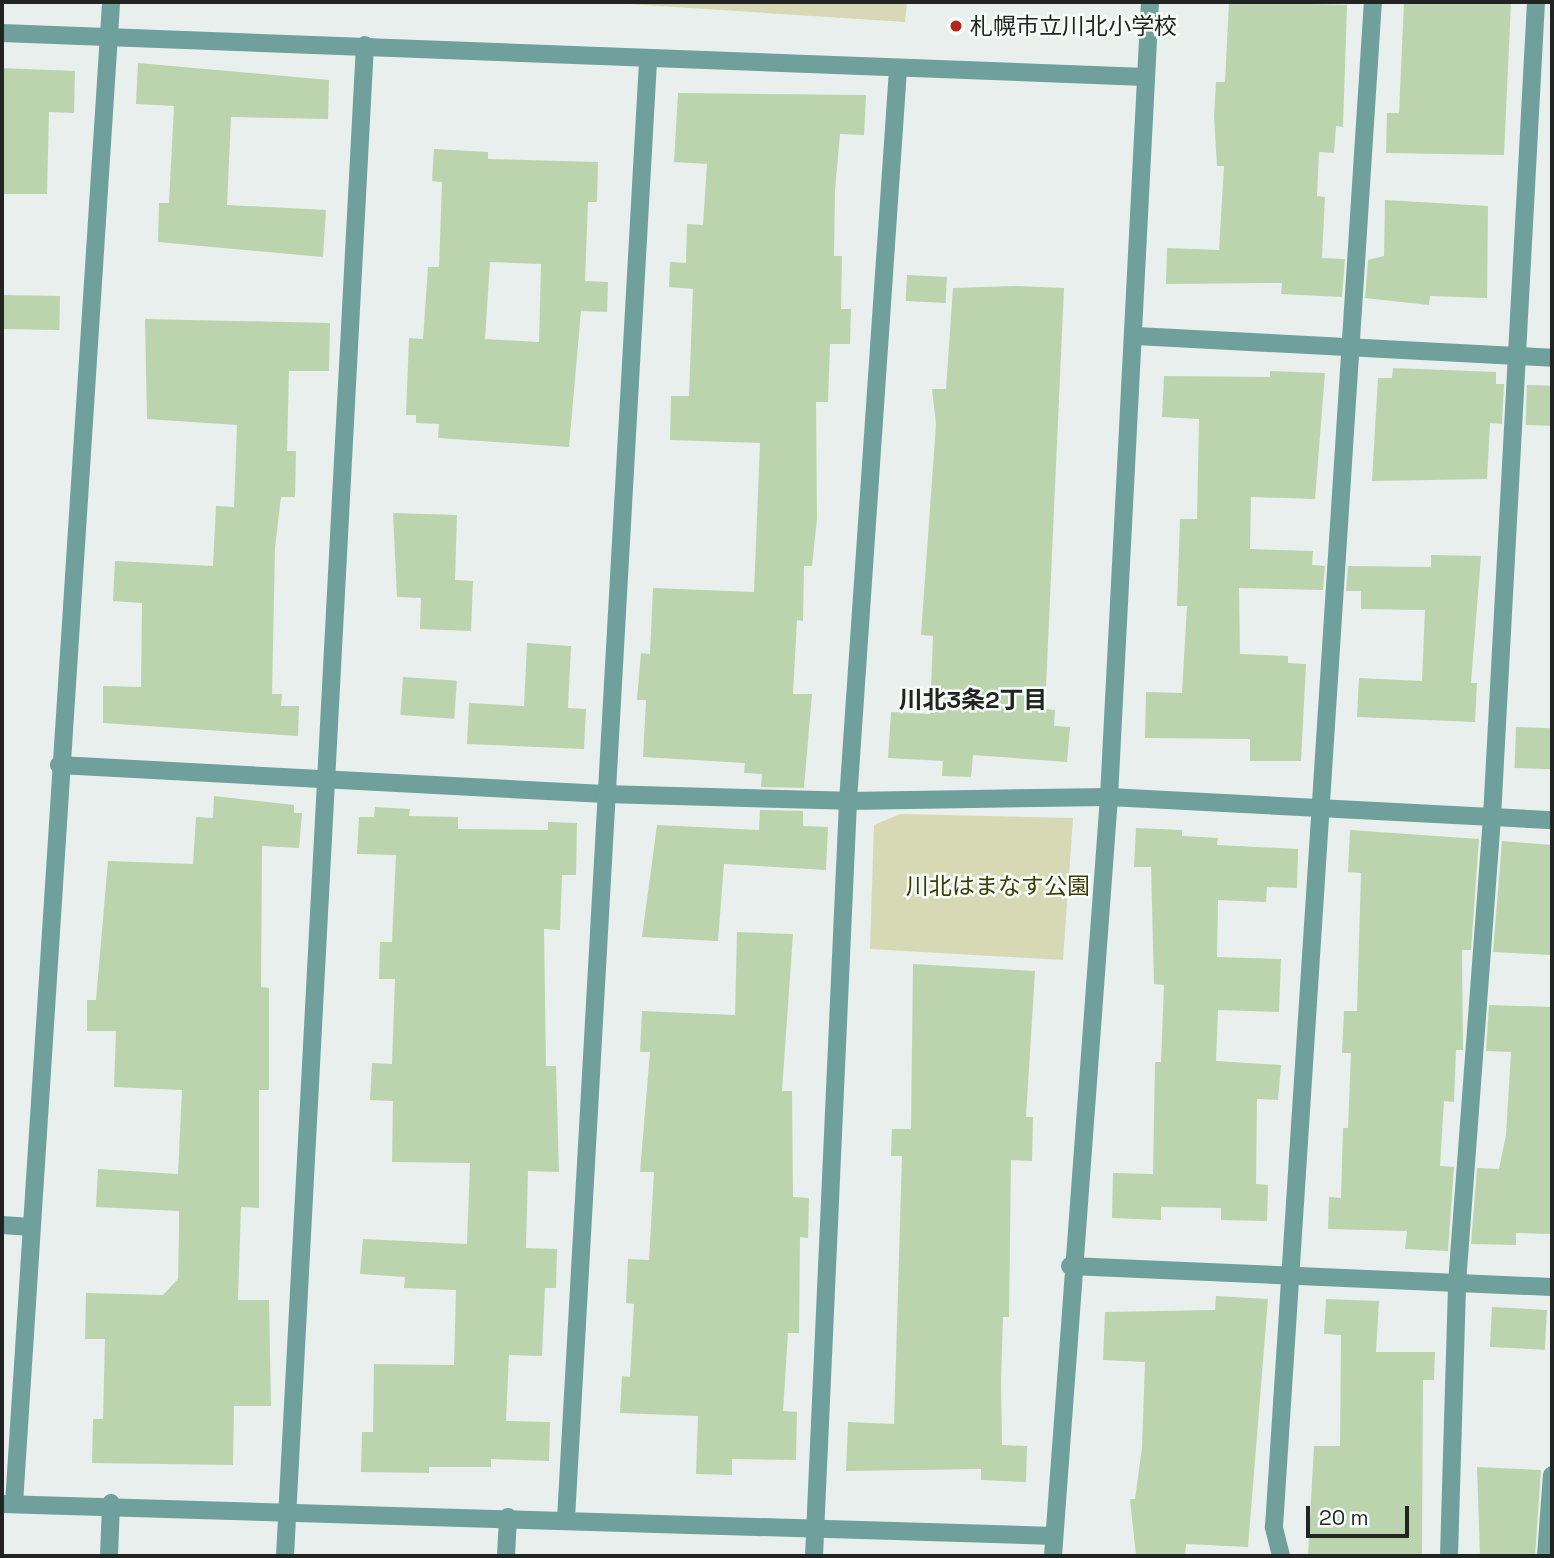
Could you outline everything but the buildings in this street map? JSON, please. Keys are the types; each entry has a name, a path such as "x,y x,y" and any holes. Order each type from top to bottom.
{"street":[{"path":"111,2 59,765 31,1227 8,1504 111,1503 1054,1536"},
{"path":"1054,1556 1070,1266 1109,797 1136,336 1150,2"},
{"path":"1281,1556 1274,1527 1325,807 1373,2"},
{"path":"1449,1556 1457,1283 1492,817 1536,2"},
{"path":"2,33 365,45 898,70 1145,77"},
{"path":"285,1556 365,45"},
{"path":"566,1519 604,794 648,60"},
{"path":"814,1556 848,801 898,70"},
{"path":"1136,336 1552,358"},
{"path":"59,765 604,794 848,801 1109,797 1552,820"},
{"path":"2,1225 31,1227"},
{"path":"1070,1266 1552,1287"},
{"path":"1546,1556 1552,1475"},
{"path":"109,1556 111,1503"},
{"path":"506,1556 508,1517"}],"green space":[{"path":"598,2 907,2 905,22"},
{"name":"川北はまなす公園","path":"900,814 1073,818 1063,960 870,949 874,825"}],"place":[{"name":"札幌市立川北小学校","path":"956,26"}],"district":[{"name":"川北3条2丁目","path":"973,700"}]}
